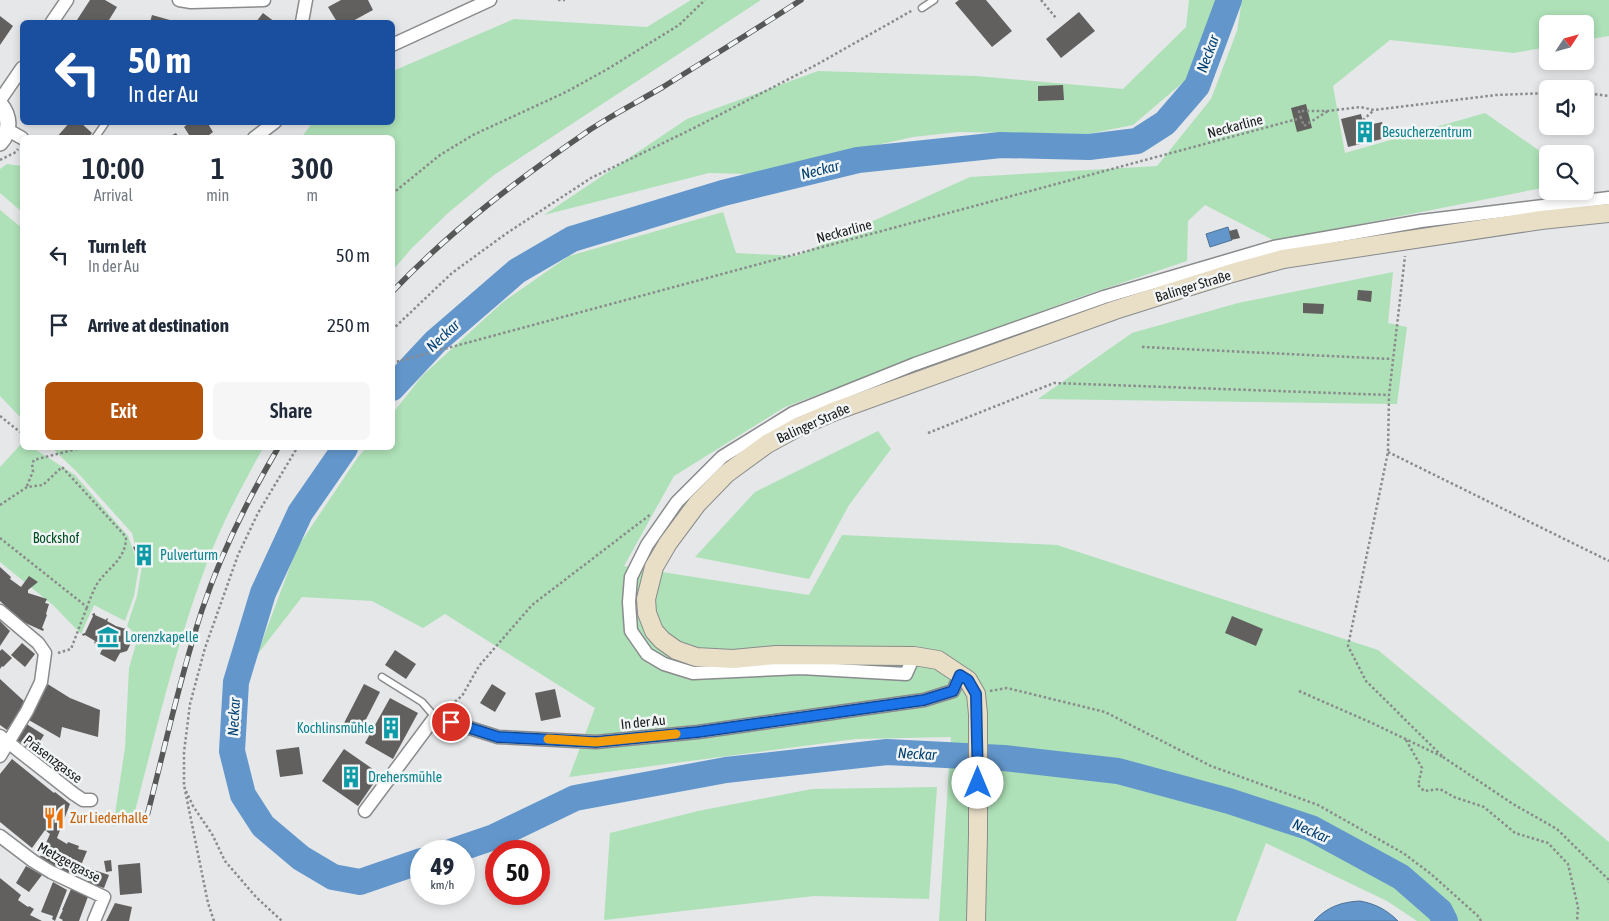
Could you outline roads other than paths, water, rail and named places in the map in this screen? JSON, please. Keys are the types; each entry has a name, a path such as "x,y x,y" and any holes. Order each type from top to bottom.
{"main road":[{"name":"Balinger Straße","path":"976,921 978,714 976,694 968,680 938,660 914,656 776,655 733,659 696,657 676,650 662,640 654,630 647,613 646,599 654,567 668,543 692,512 726,474 767,444 798,427 835,411 1115,310 1282,259 1541,220 1609,212"}],"street":[{"path":"53,20 67,0"},
{"path":"187,1 264,0"},
{"path":"302,20 306,0"},
{"path":"395,44 490,0"},
{"path":"0,100 20,71"},
{"path":"0,104 8,118 4,136 20,138"},
{"path":"258,135 271,125"},
{"path":"914,656 906,674 801,668 693,673 664,664 646,654 631,631 629,602 631,577 647,546 676,502 722,457 792,413 915,364 1104,297 1274,247 1421,221 1609,198"},
{"path":"0,611 38,643 45,654 41,682 4,740 0,756"},
{"name":"In der Au","path":"435,717 498,737 596,742 698,732 924,700 953,691 960,675"},
{"path":"365,811 435,717"},
{"name":"Präsenzgasse","path":"4,740 74,794 83,800 91,800"},
{"name":"Metzgergasse","path":"0,836 51,872 104,897 94,921"}],"lane":[{"path":"922,8 934,0"},
{"path":"382,677 422,702 435,717"}],"water":[{"path":"1228,227 1232,240 1210,247 1206,234"},
{"path":"1360,901 1381,908 1398,921 1314,921 1324,912 1335,906"}],"waterway":[{"name":"Neckar","path":"395,385 436,341 517,271 572,239 723,193 858,160 1001,145 1089,147 1137,141 1165,123 1197,86 1229,0"},
{"name":"Neckar","path":"344,450 300,513 263,593 236,682 232,751 243,795 263,826 301,858 333,877 360,882 410,865"},
{"name":"Neckar","path":"475,843 494,837 575,798 726,770 887,752 1004,758 1118,771 1229,801 1311,828 1401,877 1440,911 1445,921"}],"railway":[{"path":"395,289 438,247 487,205 565,147 600,123 663,87 801,0"},
{"path":"147,816 173,712 209,589 236,527 277,450"}],"place":[{"name":"Besucherzentrum","path":"1365,132"},
{"name":"Pulverturm","path":"144,555"},
{"name":"Lorenzkapelle","path":"108,637"},
{"name":"Kochlinsmühle","path":"391,728"},
{"name":"Drehersmühle","path":"351,777"},
{"name":"Zur Liederhalle","path":"54,818"}],"park label":[{"name":"Bockshof","path":"56,538"}]}
